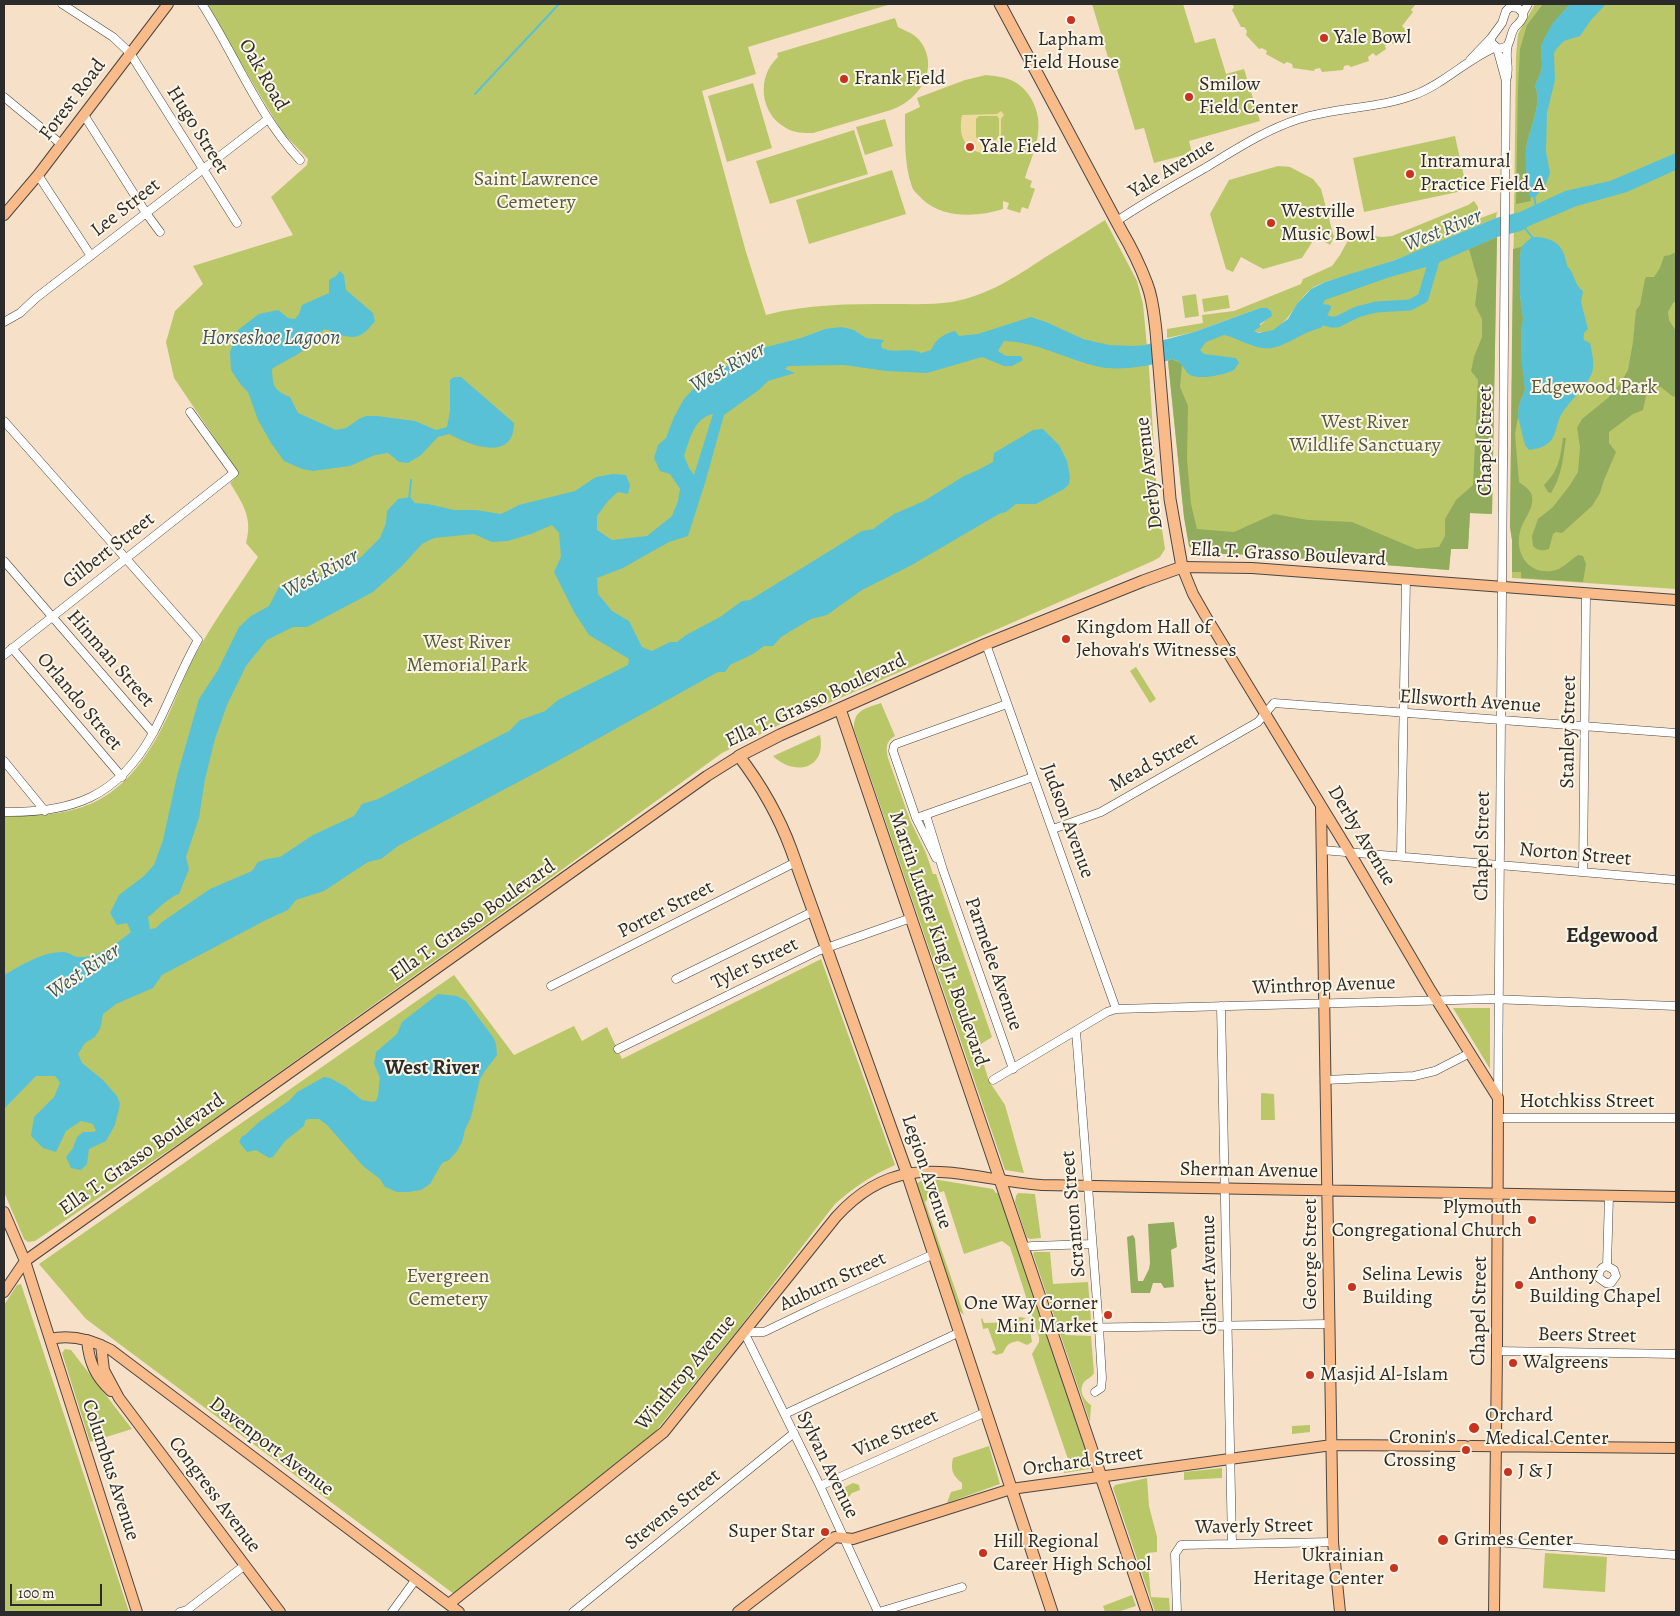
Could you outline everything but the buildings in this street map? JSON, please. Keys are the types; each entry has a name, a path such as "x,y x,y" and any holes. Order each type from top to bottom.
{"highway":[{"name":"Derby Avenue","path":"1000,4 1137,259 1148,286 1156,331 1170,499 1182,567"},
{"name":"Ella T. Grasso Boulevard","path":"739,756 780,735 986,644 1142,581 1182,567"},
{"name":"Martin Luther King Jr. Boulevard","path":"840,709 1146,1612"},
{"name":"Legion Avenue","path":"739,756 771,802 814,911 907,1173 1052,1612"}],"main road":[{"name":"Forest Road","path":"4,215 38,175 168,4"},
{"name":"Ella T. Grasso Boulevard","path":"1182,567 1252,568 1676,600"},
{"name":"Derby Avenue","path":"1182,567 1193,594 1205,615 1498,1098"},
{"name":"Ella T. Grasso Boulevard","path":"4,1292 25,1260 707,776 739,756"},
{"name":"George Street","path":"1321,805 1334,1542 1340,1612"},
{"name":"Chapel Street","path":"1494,1612 1498,1098"},
{"name":"Sherman Avenue","path":"836,1217 856,1197 871,1187 899,1175 931,1171 1042,1185 1676,1197"},
{"path":"4,1212 25,1260 50,1339"},
{"name":"Winthrop Avenue","path":"449,1604 664,1432 836,1217"},
{"name":"Davenport Avenue","path":"50,1339 68,1337 102,1345 459,1612"},
{"name":"Columbus Avenue","path":"50,1339 137,1612"},
{"name":"Congress Avenue","path":"87,1340 89,1358 95,1372 119,1398"},
{"name":"Congress Avenue","path":"102,1345 104,1370 119,1398 280,1612"},
{"name":"Orchard Street","path":"738,1612 835,1537 853,1539 1011,1490 1332,1445 1676,1448"}],"street":[{"name":"Hugo Street","path":"62,4 113,36 130,53 237,223"},
{"name":"Oak Road","path":"202,4 268,119 286,145 300,160"},
{"path":"1504,4 1504,14"},
{"path":"1508,45 1514,29 1521,21 1522,13 1528,4"},
{"path":"1504,14 1508,8 1515,5 1522,13"},
{"name":"Yale Avenue","path":"1467,63 1491,38 1502,23 1504,14"},
{"name":"Chapel Street","path":"1491,38 1491,42 1497,48 1506,80 1498,1098"},
{"name":"Yale Avenue","path":"1117,221 1248,142 1274,129 1320,114 1369,107 1403,99 1428,89 1467,63 1497,48 1503,48 1508,45"},
{"name":"Chapel Street","path":"1506,80 1509,72 1506,51 1508,45"},
{"path":"4,97 61,144"},
{"path":"84,115 160,232"},
{"name":"Lee Street","path":"4,322 20,313 36,298 268,119"},
{"path":"38,175 91,256"},
{"name":"Gilbert Street","path":"4,655 234,474 190,412"},
{"path":"4,421 198,640 153,733 141,754 122,777 109,787 83,801 45,810 4,812"},
{"name":"Hinman Street","path":"4,561 153,733"},
{"path":"1401,856 1406,579"},
{"name":"Stanley Street","path":"1584,872 1586,593"},
{"name":"Judson Avenue","path":"986,644 1116,1008"},
{"name":"Orlando Street","path":"12,648 122,777"},
{"name":"Ellsworth Avenue","path":"1266,714 1274,703 1676,734"},
{"name":"Parmelee Avenue","path":"943,870 916,818 894,746 1007,704"},
{"name":"Mead Street","path":"1053,830 1101,812 1258,722 1266,714"},
{"path":"4,761 45,810"},
{"path":"916,818 1033,777"},
{"name":"Parmelee Avenue","path":"926,815 943,870 1012,1069"},
{"name":"Norton Street","path":"1322,850 1676,880"},
{"name":"Porter Street","path":"551,986 796,862"},
{"path":"676,978 814,911"},
{"name":"Tyler Street","path":"618,1049 827,948 911,918"},
{"name":"Winthrop Avenue","path":"993,1080 1116,1008 1500,999 1676,1006"},
{"name":"Gilbert Avenue","path":"1221,1006 1232,1544"},
{"name":"Scranton Street","path":"1076,1031 1102,1378 1100,1388 1095,1392"},
{"path":"1325,1080 1414,1076 1435,1071 1470,1053"},
{"name":"Hotchkiss Street","path":"1499,1118 1676,1118"},
{"path":"1608,1266 1609,1196"},
{"path":"1023,1247 1092,1244"},
{"name":"Auburn Street","path":"744,1332 764,1332 934,1254"},
{"path":"1070,1328 1329,1324"},
{"name":"Sylvan Avenue","path":"744,1332 820,1486 879,1612"},
{"path":"785,1414 960,1332"},
{"name":"Beers Street","path":"1497,1351 1676,1354"},
{"name":"Vine Street","path":"820,1486 986,1412"},
{"name":"Stevens Street","path":"573,1612 794,1433"},
{"name":"Waverly Street","path":"1177,1612 1175,1554 1181,1545 1334,1542"},
{"path":"1495,1542 1676,1556"},
{"path":"180,1612 187,1610 245,1565"},
{"path":"392,1612 416,1578"},
{"path":"879,1612 962,1587"}],"green space":[{"name":"West River Memorial Park","path":"206,4 891,4 748,47 756,74 702,91 746,252 766,315 781,311 828,305 929,304 965,299 1011,279 1105,220 1137,281 1143,304 1157,496 1165,549 1160,557 1153,561 783,723 722,753 193,1134 35,1241 28,1242 24,1239 4,1192 4,816 53,814 74,809 93,803 110,793 126,779 142,761 156,739 198,649 258,557 246,543 248,526 246,512 230,483 239,474 174,378 166,342 175,311 203,284 193,266 293,235 271,197 307,165 308,159 282,132"},
{"name":"Smilow Field Center","path":"1092,4 1183,4 1195,43 1215,38 1226,74 1244,69 1260,121 1189,141 1192,153 1154,163 1144,128 1135,130 1115,63 1110,64"},
{"name":"Yale Bowl","path":"1232,4 1416,4 1411,10 1413,12 1402,26 1407,31 1393,44 1390,42 1385,46 1386,49 1376,56 1373,53 1368,57 1369,61 1351,67 1348,65 1344,66 1343,70 1322,72 1320,68 1314,71 1293,68 1292,64 1287,62 1284,64 1266,54 1267,51 1262,48 1259,49 1246,35 1247,31 1244,27 1241,27 1232,10 1234,7"},
{"name":"Edgewood Park","path":"1535,4 1676,4 1676,589 1512,578 1510,527 1516,56 1518,34"},
{"path":"1543,4 1570,4 1560,15 1541,46 1542,65 1535,85 1537,93 1536,109 1526,151 1526,170 1531,201 1516,204 1520,49 1527,25"},
{"path":"895,18 898,27 917,38 925,50 928,71 921,88 915,95 891,110 813,133 789,130 777,122 766,105 764,85 771,65 778,57 777,53"},
{"name":"Yale Field","path":"986,75 1003,78 1020,85 1034,103 1039,126 1034,151 1025,178 1032,181 1030,187 1035,189 1028,209 1022,207 1020,213 1007,209 1009,203 1003,201 1003,209 983,214 950,213 940,210 922,199 912,187 906,160 905,114 920,107 917,98 965,80"},
{"path":"753,83 772,148 727,162 708,96"},
{"path":"885,119 893,146 865,155 856,127"},
{"path":"854,130 868,174 770,204 756,161"},
{"name":"Intramural Practice Field A","path":"1455,136 1467,190 1364,212 1353,158"},
{"name":"Westville Music Bowl","path":"1278,166 1290,167 1313,179 1321,189 1334,237 1330,245 1316,236 1302,258 1263,269 1241,257 1233,272 1226,269 1210,214 1229,180"},
{"path":"892,170 906,214 809,244 796,200"},
{"path":"1474,201 1478,207 1478,219 1497,212 1496,218 1400,258 1328,281 1311,289 1280,326 1272,331 1263,333 1253,331 1264,322 1271,311 1266,308 1260,308 1194,332 1167,338 1167,329 1203,323 1202,315 1234,311 1301,284 1303,279 1332,266 1351,235 1392,236"},
{"name":"West River Wildlife Sanctuary","path":"1497,229 1492,514 1470,513 1468,549 1451,549 1449,570 1257,555 1196,553 1189,546 1184,517 1167,352 1217,330 1259,339 1283,335 1320,297"},
{"path":"1497,237 1492,514 1470,513 1468,549 1451,549 1449,570 1257,555 1196,553 1189,546 1184,517 1168,361 1172,359 1182,364 1180,387 1188,406 1187,459 1191,504 1197,529 1234,532 1274,514 1308,520 1352,522 1416,549 1439,547 1445,536 1445,519 1456,500 1473,485 1478,380 1471,371 1482,337 1482,319 1475,305 1478,281 1469,249"},
{"path":"1521,247 1520,295 1523,319 1521,332 1525,390 1519,405 1515,434 1519,482 1530,492 1532,501 1520,532 1520,549 1526,562 1532,567 1547,571 1559,569 1578,555 1583,556 1586,564 1583,582 1521,578 1521,572 1512,572 1510,527 1513,249"},
{"path":"1676,252 1676,301 1668,312 1669,320 1676,331 1676,397 1661,387 1651,389 1646,396 1643,410 1633,414 1609,432 1609,443 1616,452 1600,493 1592,506 1562,533 1556,532 1553,534 1549,549 1537,549 1533,546 1532,536 1538,519 1553,507 1578,472 1580,447 1577,428 1582,419 1608,398 1620,384 1628,370 1636,310 1640,305 1645,279 1646,277 1654,277 1660,268 1664,256"},
{"path":"1196,294 1199,316 1185,318 1182,296"},
{"path":"1228,295 1230,308 1204,312 1202,299"},
{"path":"1563,438 1566,438 1561,467 1558,480 1551,493 1548,492 1544,485 1558,464"},
{"path":"1136,667 1156,699 1150,703 1130,671"},
{"path":"881,703 895,736 889,741 887,746 888,758 910,820 926,853 933,874 936,874 992,1037 978,1046 989,1081 1005,1105 1024,1173 1005,1170 854,729 854,723 861,711"},
{"path":"820,735 821,747 819,756 807,766 799,768 791,766 782,763 773,756"},
{"name":"Evergreen Cemetery","path":"821,959 895,1165 863,1182 835,1204 736,1332 655,1432 454,1594 86,1319 39,1264 454,975 514,1055 574,1026 582,1041 607,1027 622,1059"},
{"path":"1453,1008 1490,1008 1490,1069"},
{"path":"1261,1093 1274,1094 1275,1120 1261,1120"},
{"path":"922,1180 939,1180 993,1189 996,1193 999,1193 1092,1466 1089,1469 1064,1473 1061,1466 1069,1462 1032,1354 1039,1342 1039,1337 1010,1247 1002,1241 964,1254 944,1191 930,1196 925,1202 964,1315 957,1309 916,1184"},
{"path":"1018,1193 1035,1194 1041,1238 1027,1238 1015,1202"},
{"path":"1174,1222 1177,1247 1171,1250 1174,1287 1164,1288 1161,1283 1153,1283 1150,1293 1131,1293 1127,1237 1133,1235 1135,1239 1138,1281 1143,1281 1150,1263 1148,1224"},
{"path":"1034,1252 1050,1252 1053,1284 1088,1282 1091,1320 1066,1321 1065,1335 1091,1336 1094,1373 1082,1385 1084,1398 1091,1405 1090,1422 1033,1254"},
{"path":"21,1284 129,1612 4,1612 4,1305 17,1285"},
{"path":"1019,1317 1026,1318 1021,1321 1024,1331 1030,1330 1032,1342 1027,1345 1018,1341 1008,1345 1003,1353 996,1355 991,1352 996,1350 988,1328 983,1329 981,1319 984,1323 1017,1322"},
{"path":"65,1349 71,1350 132,1429 90,1442 62,1353"},
{"path":"1310,1425 1310,1432 1292,1434 1292,1426"},
{"path":"989,1446 1000,1484 947,1503 951,1492 962,1489 962,1483 953,1472 953,1458"},
{"path":"1222,1468 1222,1478 1184,1480 1184,1472"},
{"path":"1147,1478 1149,1506 1157,1537 1157,1552 1147,1553 1151,1597 1169,1598 1170,1612 1155,1612 1113,1488 1115,1485"},
{"path":"853,1483 859,1485 860,1490 852,1493 847,1499 841,1494 846,1487"},
{"path":"1545,1553 1607,1557 1605,1592 1543,1588"},
{"path":"1132,1595 1136,1606 1117,1612 1105,1612 1103,1606"}],"sand":[{"path":"1001,111 1004,115 1001,119 1001,153 982,153 969,147 964,141 962,134 962,115 997,114","holes":["979,116 997,116 999,119 999,136 996,140 979,140 976,137 976,119"]}],"water":[{"path":"1570,4 1606,4 1591,20 1580,36 1564,41 1554,53 1555,80 1547,113 1546,152 1550,173 1546,184 1536,196 1530,198 1526,174 1526,151 1536,110 1537,93 1535,85 1542,65 1541,46 1552,24"},
{"path":"1676,153 1676,170 1627,192 1577,206 1521,231 1497,237 1433,265 1390,277 1325,300 1323,304 1330,305 1331,308 1321,328 1277,347 1262,348 1252,346 1224,335 1206,342 1200,350 1204,354 1236,358 1239,363 1234,370 1219,375 1205,377 1190,375 1180,363 1172,359 1136,367 1100,367 1029,344 1004,341 998,351 1006,356 1021,356 1023,360 1012,366 1004,366 982,357 927,373 886,371 844,365 788,366 785,369 795,373 768,381 759,390 724,415 688,536 669,542 623,568 597,578 598,594 612,611 629,621 642,647 652,651 670,642 677,642 686,635 720,617 742,601 750,600 862,531 873,529 894,514 924,501 964,476 993,462 994,453 1033,430 1043,429 1059,445 1067,461 1070,477 1069,484 1064,489 1036,504 1016,504 1006,512 999,514 910,566 862,590 827,615 811,619 781,637 773,646 764,646 753,654 730,665 725,672 718,672 554,763 398,846 381,859 368,862 324,891 296,900 288,910 162,975 153,988 116,1004 103,1014 100,1029 95,1037 85,1043 78,1054 82,1063 103,1080 117,1096 120,1104 115,1125 106,1141 89,1149 87,1164 81,1170 71,1168 66,1157 73,1148 77,1137 83,1132 96,1131 93,1124 81,1121 66,1131 56,1152 43,1148 31,1136 34,1117 54,1097 60,1083 55,1076 36,1076 4,1109 4,975 31,960 53,953 64,952 79,957 94,955 120,941 131,932 127,923 117,925 110,913 119,895 144,876 154,865 163,840 177,776 199,699 218,670 239,627 251,616 269,606 279,587 314,576 333,575 361,557 380,538 386,523 387,511 398,499 410,497 415,503 454,510 476,510 501,514 519,505 575,491 596,477 613,474 626,475 630,485 628,494 618,492 608,501 597,516 597,530 612,540 647,536 672,516 678,501 680,489 670,474 660,471 654,458 658,445 666,438 674,417 684,399 706,375 732,364 755,350 801,338 825,329 842,327 854,330 866,338 884,340 881,344 882,348 887,350 916,351 921,353 931,350 943,335 951,332 955,331 959,336 978,334 1031,317 1083,339 1109,345 1134,346 1145,345 1194,332 1260,308 1267,308 1271,311 1272,316 1260,324 1260,327 1254,331 1259,333 1273,330 1288,319 1297,304 1311,289 1325,282 1395,260 1496,218 1520,212 1565,191 1610,181","holes":["713,414 694,475 684,456 697,425 701,420","552,525 559,533 561,557 554,572 574,612 589,635 629,659 628,665 558,700 545,711 520,720 509,731 378,799 362,804 354,816 313,835 280,857 258,862 252,871 210,889 156,928 150,929 148,917 167,901 179,894 189,869 186,857 199,818 205,779 215,739 227,705 246,666 267,640 293,627 307,627 373,592 401,567 422,544 434,538 474,534 492,542 508,541"]},
{"path":"1532,237 1552,240 1560,247 1567,266 1578,286 1583,291 1581,302 1588,329 1584,333 1584,340 1590,343 1593,366 1590,378 1560,417 1550,442 1529,450 1525,445 1518,417 1519,405 1525,390 1521,357 1523,319 1520,295 1520,258 1521,247"},
{"name":"Horseshoe Lagoon","path":"340,271 344,275 346,290 373,313 375,321 363,333 353,337 325,329 313,337 313,344 272,369 275,387 290,397 298,413 336,430 346,428 366,416 377,416 415,421 436,430 447,427 450,411 450,380 454,377 461,377 514,423 512,435 507,443 499,447 489,448 468,443 449,434 438,437 421,455 408,463 399,462 388,453 375,455 350,466 313,471 302,469 284,461 258,420 248,392 231,370 230,352 238,330 259,314 278,310 288,318 295,319 302,305 329,293 329,280"},
{"path":"438,994 457,996 466,1001 493,1037 497,1055 480,1079 471,1117 462,1142 449,1160 442,1163 430,1184 421,1190 408,1192 397,1192 385,1187 380,1179 363,1166 327,1125 319,1119 308,1119 305,1121 304,1126 285,1141 273,1157 269,1158 256,1150 247,1152 239,1142 242,1136 289,1101 297,1092 324,1077 330,1078 346,1087 362,1100 376,1101 380,1078 374,1064 376,1052 397,1034 402,1022"}],"waterway":[{"path":"475,94 559,4"},
{"path":"1534,195 1536,208"},
{"path":"1524,227 1532,237"},
{"path":"1311,317 1337,322 1357,312 1376,307 1410,305 1423,298 1436,254"},
{"path":"409,500 411,480"}],"place":[{"name":"Lapham Field House","path":"1071,20"},
{"name":"Yale Bowl","path":"1324,38"},
{"name":"Frank Field","path":"844,79"},
{"name":"Smilow Field Center","path":"1189,97"},
{"name":"Yale Field","path":"970,147"},
{"name":"Intramural Practice Field A","path":"1410,174"},
{"name":"Westville Music Bowl","path":"1271,223"},
{"name":"Kingdom Hall of Jehovah's Witnesses","path":"1066,639"},
{"name":"Plymouth Congregational Church","path":"1532,1220"},
{"name":"Anthony Building Chapel","path":"1519,1285"},
{"name":"Selina Lewis Building","path":"1352,1287"},
{"name":"One Way Corner Mini Market","path":"1108,1315"},
{"name":"Walgreens","path":"1513,1363"},
{"name":"Masjid Al-Islam","path":"1310,1375"},
{"name":"Orchard Medical Center","path":"1474,1428"},
{"name":"Cronin's Crossing","path":"1466,1450"},
{"name":"J & J","path":"1508,1472"},
{"name":"Super Star","path":"825,1532"},
{"name":"Grimes Center","path":"1443,1540"},
{"name":"Hill Regional Career High School","path":"983,1553"},
{"name":"Ukrainian Heritage Center","path":"1394,1568"}],"district":[{"name":"Edgewood","path":"1612,937"},
{"name":"West River","path":"432,1069"}],"park label":[{"name":"Saint Lawrence Cemetery","path":"536,192"}]}
